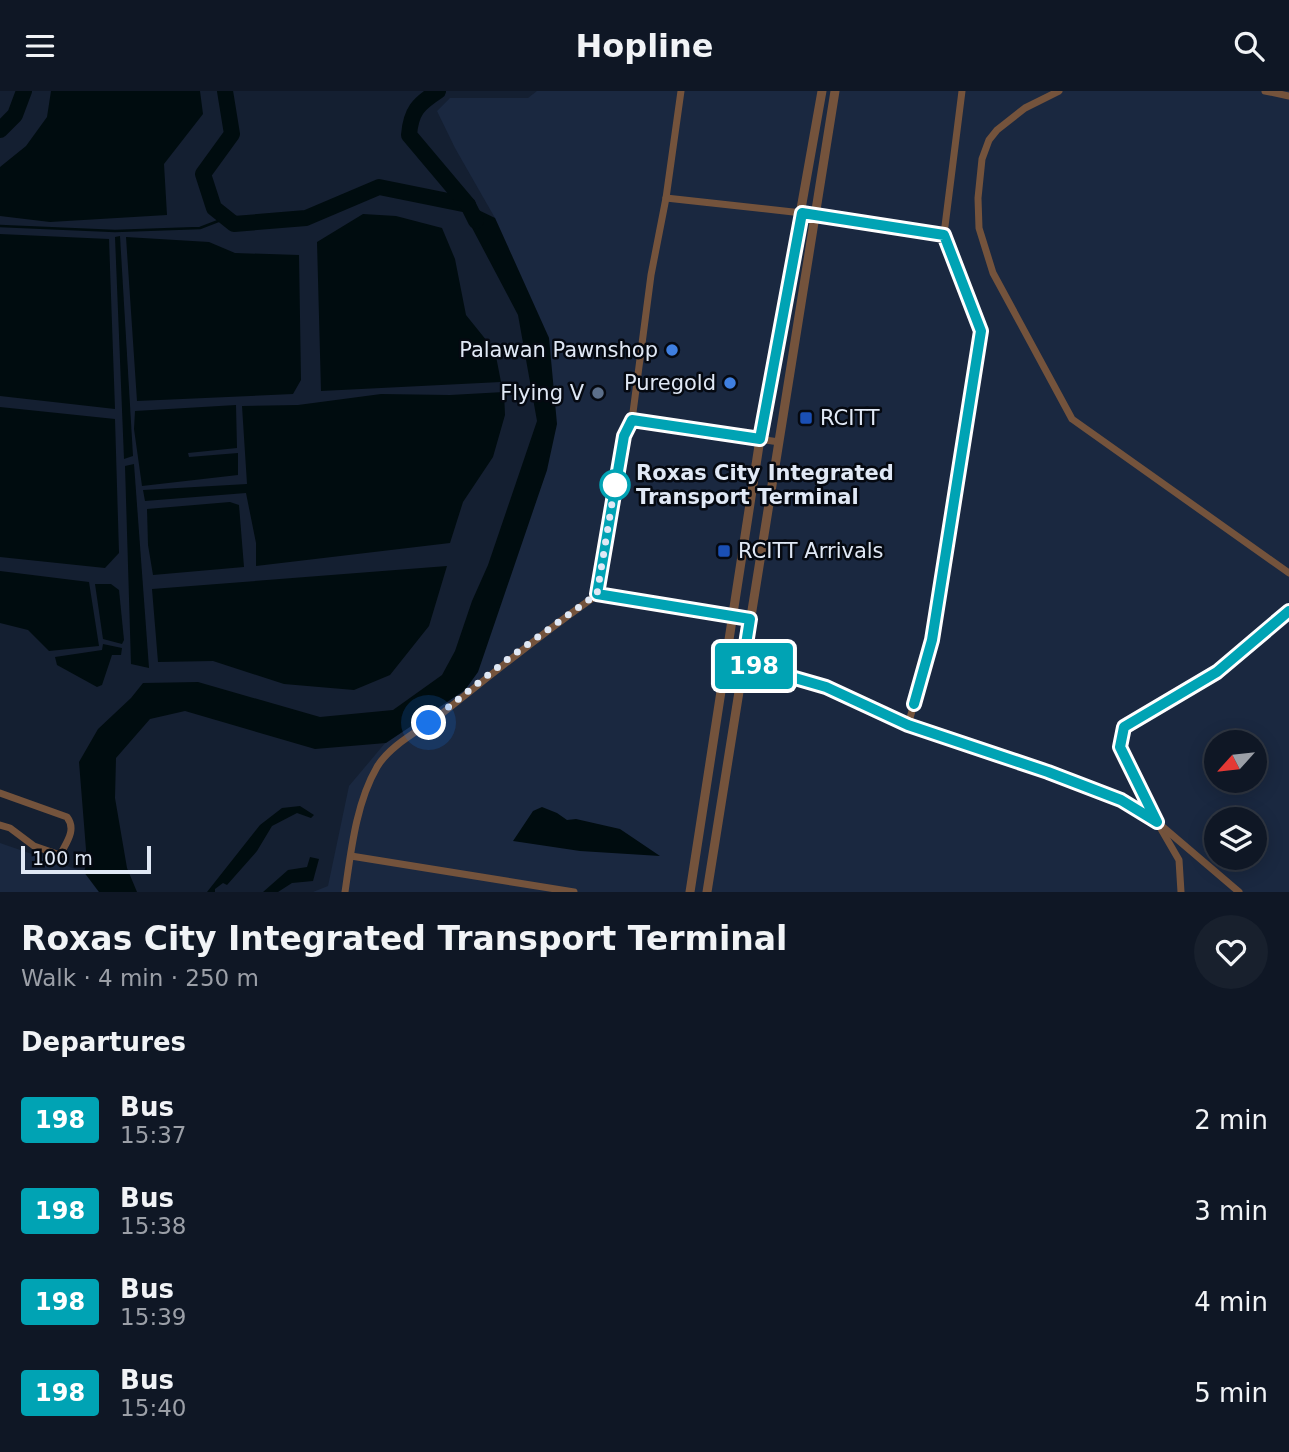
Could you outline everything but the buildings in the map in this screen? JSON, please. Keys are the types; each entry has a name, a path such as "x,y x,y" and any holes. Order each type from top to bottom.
{"street":[{"path":"345,892 367,791 377,767 389,752 439,716 509,658 597,594 624,436 632,420 651,275 666,198 681,91"},
{"path":"690,892 760,439 822,91"},
{"path":"707,892 835,91"},
{"path":"908,725 932,640 981,331 944,235 962,91"},
{"path":"1059,91 1026,108 997,130 989,140 982,159 978,198 979,228 993,273 1072,419 1289,573"},
{"path":"1265,91 1289,96"},
{"path":"666,198 802,213 944,235"},
{"path":"632,420 779,442"},
{"path":"597,594 750,619"},
{"path":"1181,892 1179,860 1120,747 1124,727 1217,672 1289,611"},
{"path":"743,663 826,687 908,725 1048,772 1121,800 1157,822 1239,892"},
{"path":"0,793 67,817 72,831 60,855 34,846 10,828 0,825"},
{"path":"351,856 574,892"}],"shaded area":[{"path":"51,91 200,91 203,114 164,164 167,215 50,222 0,216 0,167 26,146 47,117"},
{"path":"537,91 1289,91 1289,892 313,892 328,886 349,786 386,742 465,690 547,470 549,338 495,218 437,111 450,98 528,98"},
{"path":"468,205 495,218 549,338 557,424 547,470 478,672 465,690 386,743 315,749 185,711 150,719 116,758 115,798 127,868 137,892 99,892 84,872 87,862 79,762 98,729 143,683 198,682 320,717 393,710 442,675 455,651 488,565 537,421 518,315 470,224"},
{"path":"363,214 396,216 442,228 455,259 466,315 495,351 501,382 321,391 317,242"},
{"path":"0,234 109,239 115,409 0,396"},
{"path":"120,236 133,456 124,459 115,237"},
{"path":"126,237 209,242 235,253 299,255 301,380 293,394 137,401"},
{"path":"504,392 505,415 493,457 463,502 450,543 256,566 256,543 246,493 145,501 143,490 247,484 242,406 298,405 381,394 450,395"},
{"path":"236,405 237,448 188,453 189,457 238,453 238,475 142,486 134,429 135,411"},
{"path":"0,407 115,419 119,553 105,568 0,557"},
{"path":"134,464 149,668 131,664 125,466"},
{"path":"230,502 239,505 244,567 153,575 148,545 147,509"},
{"path":"447,566 429,626 390,675 354,690 284,684 213,661 158,662 152,589"},
{"path":"0,571 89,582 99,646 49,651 28,630 0,623"},
{"path":"95,584 111,584 119,590 124,640 122,644 103,639"},
{"path":"103,644 122,648 121,655 112,655 102,685 97,687 57,665 55,657 102,650"},
{"path":"300,806 314,815 311,818 297,813 272,826 257,851 227,885 223,883 215,892 207,892 260,825 282,808"},
{"path":"542,807 567,820 576,819 620,829 660,856 580,851 513,841 533,811"},
{"path":"0,843 84,872 99,892 0,892"},
{"path":"310,857 319,859 313,881 292,883 278,892 263,892 288,870 307,867"}],"waterway":[{"path":"0,130 15,115 24,91"},
{"path":"225,91 232,134 203,174 214,208 234,224 306,218 379,187 468,205"},
{"path":"438,91 417,109 409,135 468,205 476,221"},
{"path":"0,226 115,231 200,228 226,218"}],"bus line":[{"name":"198","path":"914,704 932,640 981,331 944,235 802,213 760,439 632,420 624,436 597,594 750,619 743,663 826,687 908,725 1048,772 1121,800 1157,822 1120,747 1124,727 1217,672 1289,611"}],"place":[{"name":"Palawan Pawnshop","path":"672,350"},
{"name":"Puregold","path":"730,383"},
{"name":"Flying V","path":"598,393"},
{"name":"RCITT","path":"806,418"},
{"name":"Roxas City Integrated Transport Terminal","path":"615,485"},
{"name":"RCITT Arrivals","path":"724,551"}],"route":[{"path":"429,723 509,658 597,594 615,485"}]}
